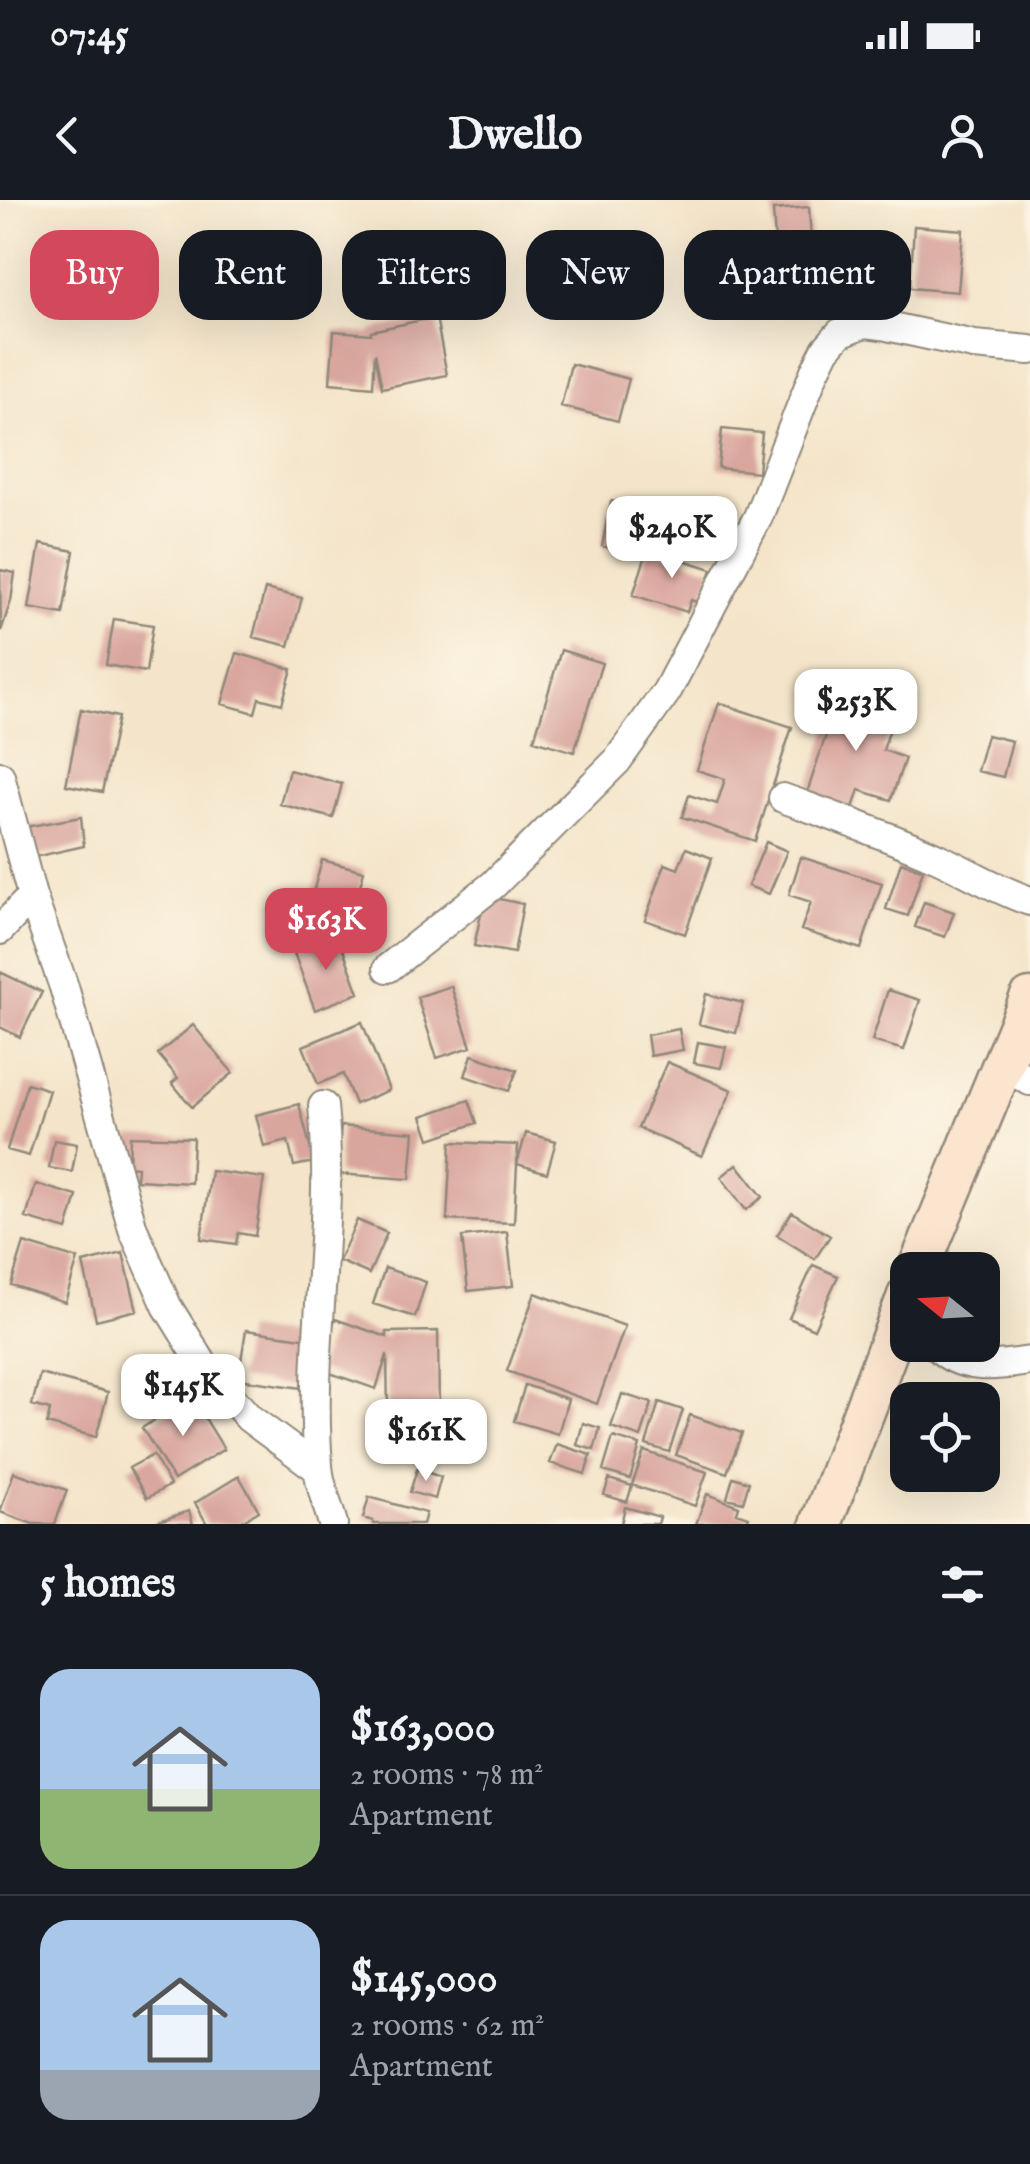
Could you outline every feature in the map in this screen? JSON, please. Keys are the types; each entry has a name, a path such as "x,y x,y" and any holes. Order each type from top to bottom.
{"street":[{"path":"388,968 493,885 628,748 668,691 758,517 814,373 826,348 840,333 864,323 974,345 1030,350"},
{"path":"0,776 32,896 64,987 133,1229 168,1306 206,1369 250,1418 318,1469"},
{"path":"784,798 886,835 1030,901"},
{"path":"0,930 32,896"},
{"path":"927,1252 1016,1073 1030,999"},
{"path":"323,1106 325,1212 316,1393 318,1469 332,1524"},
{"path":"821,1524 890,1347"},
{"path":"964,1362 994,1366 1030,1361"}],"building":[{"path":"809,207 810,230 774,230 773,210"},
{"path":"914,226 963,230 958,292 911,288"},
{"path":"437,320 447,375 382,388 375,353 373,387 330,383 334,331 371,331"},
{"path":"571,364 629,379 618,421 561,406"},
{"path":"722,429 762,433 758,472 718,468"},
{"path":"611,501 630,504 620,550 602,546"},
{"path":"40,544 74,551 63,614 29,608"},
{"path":"648,549 712,569 701,604 691,600 687,612 633,595"},
{"path":"0,570 15,573 1,631"},
{"path":"265,589 302,598 289,646 253,637"},
{"path":"114,619 153,625 146,672 106,665"},
{"path":"561,650 602,663 574,752 534,740"},
{"path":"237,653 292,669 282,704 259,698 255,713 222,704"},
{"path":"840,692 896,711 883,750 905,758 891,800 859,790 853,808 807,793"},
{"path":"719,703 792,727 755,841 682,817 689,795 717,804 725,779 697,770"},
{"path":"81,709 118,717 102,792 66,785"},
{"path":"987,735 1012,741 1003,777 977,771"},
{"path":"289,770 342,784 333,818 280,804"},
{"path":"81,817 84,846 30,858 25,827"},
{"path":"766,842 787,851 769,894 748,886"},
{"path":"686,848 712,858 685,934 645,920 665,864 678,869"},
{"path":"801,857 882,883 861,949 801,930 811,902 789,895"},
{"path":"322,860 364,871 347,934 305,922"},
{"path":"901,862 923,870 908,916 886,909"},
{"path":"485,896 523,904 514,953 474,946"},
{"path":"924,902 954,912 945,937 915,927"},
{"path":"338,936 359,993 315,1010 294,953"},
{"path":"0,972 42,992 20,1037 0,1027"},
{"path":"451,986 471,1047 437,1058 417,997"},
{"path":"888,990 920,1000 904,1050 872,1041"},
{"path":"706,994 743,1003 736,1033 699,1024"},
{"path":"362,1022 389,1090 355,1104 343,1074 318,1084 303,1046"},
{"path":"193,1025 233,1073 192,1107 172,1083 178,1078 158,1054"},
{"path":"679,1029 683,1050 650,1056 647,1035"},
{"path":"698,1042 726,1047 721,1068 694,1063"},
{"path":"472,1055 517,1070 509,1091 465,1076"},
{"path":"667,1062 732,1090 702,1156 638,1128"},
{"path":"27,1083 49,1090 29,1156 7,1150"},
{"path":"469,1100 477,1123 430,1139 422,1116"},
{"path":"299,1104 314,1162 294,1166 288,1141 264,1147 256,1115"},
{"path":"341,1126 414,1132 410,1179 337,1174"},
{"path":"526,1133 556,1141 547,1173 517,1164"},
{"path":"130,1136 193,1138 191,1183 136,1180 137,1167 129,1166"},
{"path":"54,1140 77,1144 72,1172 49,1168"},
{"path":"451,1142 518,1145 514,1223 447,1220"},
{"path":"737,1164 763,1197 746,1210 721,1177"},
{"path":"211,1171 264,1178 255,1236 238,1233 236,1244 201,1239"},
{"path":"36,1184 77,1196 67,1230 26,1218"},
{"path":"792,1212 830,1236 815,1259 777,1235"},
{"path":"357,1220 387,1233 369,1274 339,1261"},
{"path":"507,1232 513,1286 468,1291 462,1237"},
{"path":"24,1243 78,1259 65,1302 11,1285"},
{"path":"123,1253 137,1310 96,1320 83,1263"},
{"path":"813,1265 838,1276 814,1329 789,1318"},
{"path":"385,1268 426,1282 415,1317 373,1304"},
{"path":"535,1293 625,1326 597,1404 507,1371"},
{"path":"335,1319 387,1337 387,1332 438,1331 439,1414 388,1415 387,1355 376,1389 318,1369"},
{"path":"246,1330 310,1339 302,1388 238,1379"},
{"path":"40,1374 108,1392 96,1437 47,1424 50,1410 32,1405"},
{"path":"525,1385 568,1399 558,1434 514,1421"},
{"path":"622,1394 652,1403 641,1437 611,1427"},
{"path":"192,1397 224,1449 174,1480 142,1428"},
{"path":"659,1402 683,1410 669,1452 646,1445"},
{"path":"690,1415 742,1433 727,1473 676,1455"},
{"path":"583,1423 600,1428 594,1450 577,1445"},
{"path":"613,1437 640,1445 630,1479 603,1471"},
{"path":"557,1444 591,1455 585,1474 550,1463"},
{"path":"644,1451 707,1472 695,1506 632,1485"},
{"path":"153,1455 170,1485 147,1498 129,1468"},
{"path":"417,1469 441,1477 435,1499 410,1492"},
{"path":"14,1472 67,1490 55,1524 33,1524 0,1512"},
{"path":"239,1476 259,1511 237,1524 207,1524 195,1503"},
{"path":"733,1477 749,1482 743,1502 727,1498"},
{"path":"609,1479 632,1486 627,1502 604,1495"},
{"path":"707,1494 739,1506 737,1513 749,1517 746,1524 696,1524"},
{"path":"369,1497 426,1513 423,1524 373,1524 363,1518"},
{"path":"625,1507 660,1517 658,1524 621,1524"},
{"path":"189,1511 193,1524 153,1524 153,1523"}]}
